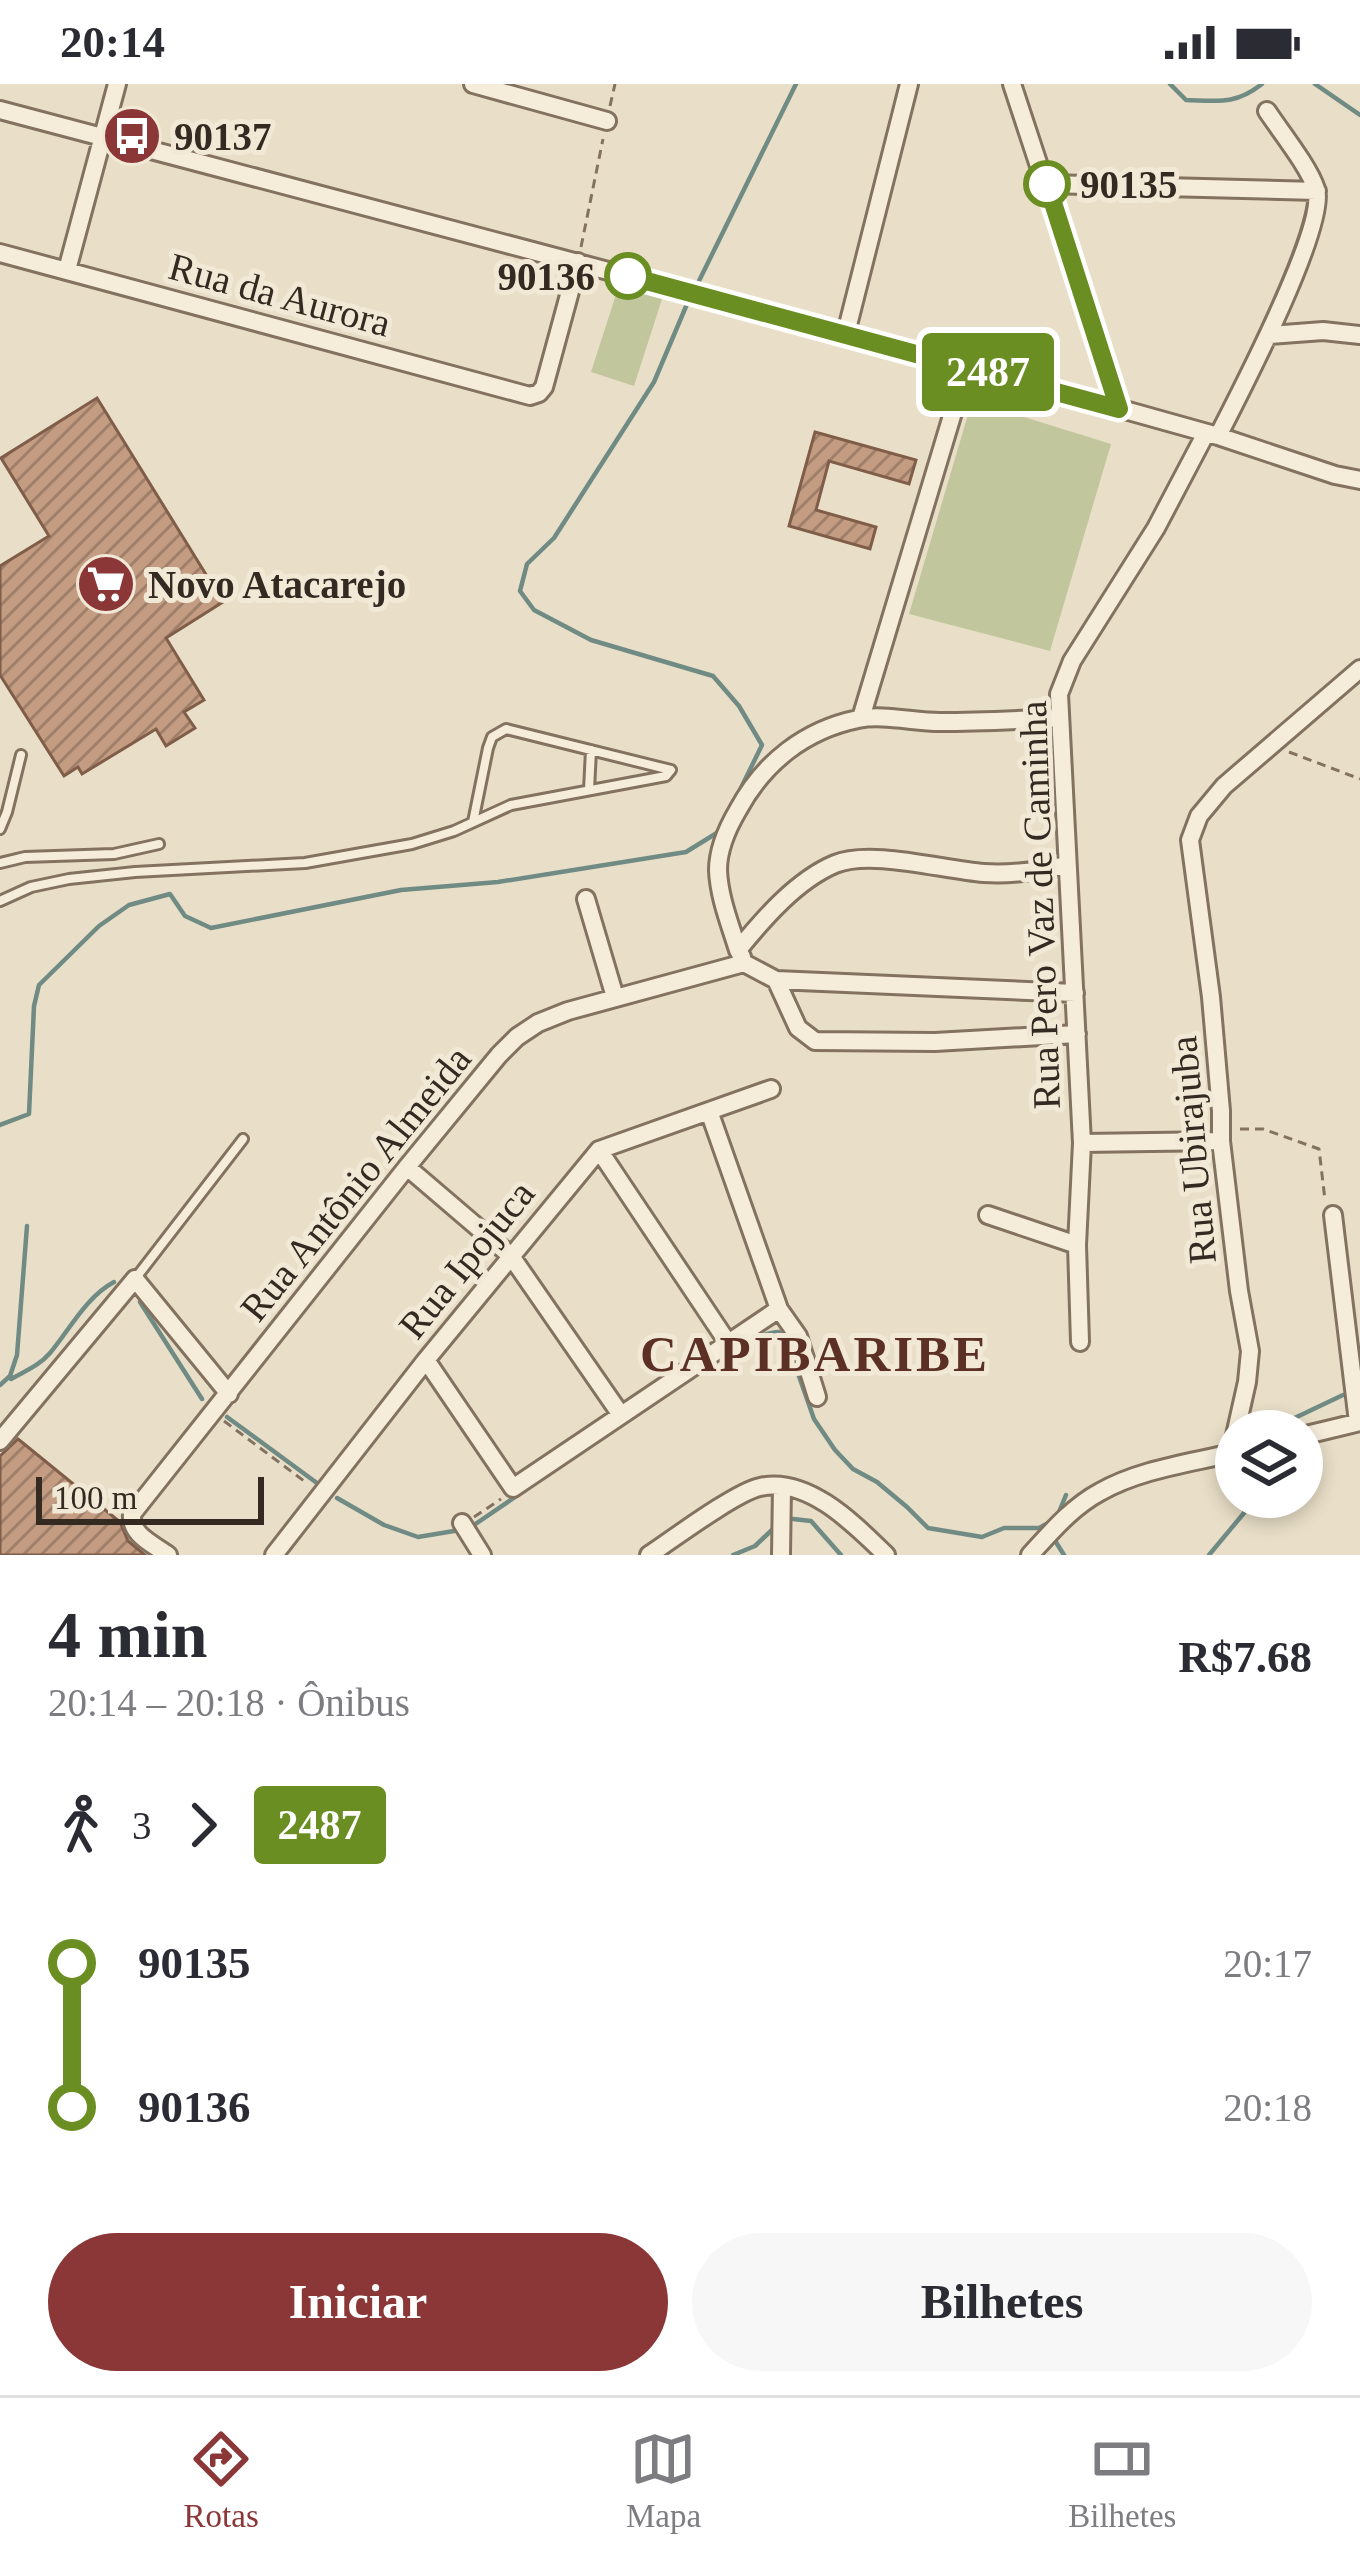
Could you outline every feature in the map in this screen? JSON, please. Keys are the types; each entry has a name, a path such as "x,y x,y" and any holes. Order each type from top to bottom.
{"street":[{"path":"67,270 117,84"},
{"path":"473,84 607,121"},
{"path":"846,333 909,84"},
{"path":"1012,84 1119,409"},
{"path":"0,110 968,366 1360,480"},
{"path":"1267,111 1317,191"},
{"path":"1047,184 1317,191"},
{"name":"Rua Pero Vaz de Caminha","path":"1080,1342 1077,1245 1082,1142 1059,694 1065,674 1269,335 1310,230 1317,191"},
{"name":"Rua da Aurora","path":"0,253 530,396 542,392 578,262"},
{"path":"1269,335 1323,331 1360,335"},
{"path":"861,718 968,366"},
{"path":"1271,745 1360,669"},
{"path":"1059,718 939,722 861,718 810,736 777,757 756,780 731,822 718,871 741,956 776,980 798,1028 814,1041 935,1042 1077,1034"},
{"name":"Rua Ubirajuba","path":"1241,1410 1250,1351 1220,1135 1211,997 1190,840 1199,816 1224,786 1271,745"},
{"path":"741,956 769,914 836,863 873,858 1016,874 1067,866"},
{"path":"586,899 615,997"},
{"name":"Rua Antônio Almeida","path":"168,1555 135,1530 133,1514 499,1055 538,1023 741,956"},
{"path":"776,980 1075,993"},
{"path":"728,1343 599,1150 771,1089"},
{"path":"709,1111 779,1309 798,1336 817,1397"},
{"path":"1082,1142 1220,1135"},
{"name":"Rua Ipojuca","path":"274,1555 599,1150"},
{"path":"407,1167 511,1256 621,1415"},
{"path":"988,1215 1077,1245"},
{"path":"1323,1431 1359,1422 1334,1215"},
{"path":"0,1441 135,1279 230,1394"},
{"path":"426,1360 514,1488 779,1309"},
{"path":"1030,1555 1097,1493 1140,1475 1215,1456"},
{"path":"650,1555 761,1486 812,1495 832,1506 886,1555"},
{"path":"781,1555 782,1487"},
{"path":"465,1530 482,1555"}],"lane":[{"path":"0,901 31,887 69,879 304,863 412,844 454,831 511,805 666,776 671,770 506,729 493,737 488,748 473,821"},
{"path":"590,791 591,750"},
{"path":"0,829 21,754"},
{"path":"0,863 25,857 114,854 159,844"},
{"path":"135,1279 244,1139"}],"path":[{"path":"578,262 614,85"},
{"path":"1271,745 1360,779"},
{"path":"1220,1135 1263,1129 1319,1149 1325,1200 1334,1215"},
{"path":"213,1413 322,1494"},
{"path":"465,1530 514,1488"}],"green space":[{"path":"620,282 663,296 634,386 591,372"},
{"path":"972,401 1111,444 1050,651 909,614"}],"building":[{"name":"Novo Atacarejo","path":"97,398 223,602 166,638 204,700 184,712 195,728 166,746 156,729 82,774 78,767 64,776 0,675 0,566 49,536 1,458"},
{"path":"815,432 916,460 909,484 829,461 816,510 876,527 870,549 789,526"},
{"path":"18,1439 120,1522 128,1541 145,1555 0,1555 0,1456"}],"waterway":[{"path":"696,287 796,84"},
{"path":"1170,84 1186,100 1217,101 1243,96 1262,84"},
{"path":"1315,84 1360,115"},
{"path":"690,297 654,382 554,538 527,564 520,591 534,610 591,640 713,676 739,706 762,745 738,794"},
{"path":"0,1125 29,1114 39,985 99,926 129,905 170,894 185,916 211,928 401,890 498,882 686,852 720,831"},
{"path":"0,1385 10,1376 17,1355 27,1226"},
{"path":"11,1379 46,1358 87,1305 114,1282"},
{"path":"140,1302 202,1399"},
{"path":"645,1409 730,1352 779,1332 787,1342 814,1419 835,1450 928,1528 982,1537 1004,1528 1039,1528 1052,1521"},
{"path":"1311,1410 1343,1395"},
{"path":"227,1417 321,1486"},
{"path":"471,1527 521,1493"},
{"path":"1059,1512 1066,1495"},
{"path":"337,1498 384,1525 418,1537 460,1530"},
{"path":"1209,1555 1240,1518"},
{"path":"793,1519 811,1521 841,1555"},
{"path":"733,1555 755,1546 775,1527"},
{"path":"1054,1539 1064,1555"}],"bus line":[{"name":"2487","path":"628,276 1119,409 1047,184"}],"place":[{"name":"90137","path":"132,136"},
{"name":"90135","path":"1047,184"},
{"name":"90136","path":"628,276"},
{"name":"Novo Atacarejo","path":"106,584"}],"district":[{"name":"CAPIBARIBE","path":"815,1353"}]}
